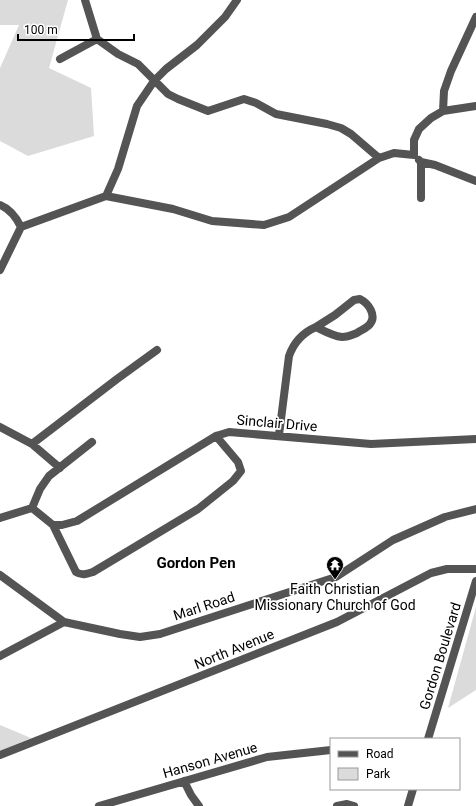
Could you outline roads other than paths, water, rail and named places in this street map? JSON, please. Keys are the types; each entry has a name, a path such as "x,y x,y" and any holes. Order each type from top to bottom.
{"street":[{"path":"85,0 97,39 118,54 138,64 154,81 173,97 208,112 244,99 256,103 276,114 341,128 351,134 379,158"},
{"path":"106,196 118,169 137,106 154,81 197,44 225,17 237,0"},
{"path":"443,110 444,91 451,71 476,17"},
{"path":"60,59 97,39"},
{"path":"414,155 414,140 419,129 431,118 443,110 476,106"},
{"path":"0,270 21,226 106,196 173,209 212,221 264,225 289,217 379,158 394,153 414,155 421,162 440,167 476,181"},
{"path":"421,162 421,198"},
{"path":"0,205 5,207 15,216 21,226"},
{"path":"279,436 289,356 293,344 308,330 316,327 354,300 360,299 364,302 372,314 372,320 367,328 349,336 337,336 316,327"},
{"path":"32,444 117,378 157,350"},
{"path":"0,428 32,444 60,468"},
{"name":"Sinclair Drive","path":"53,525 62,525 76,521 216,436 229,432 371,444 476,439"},
{"path":"32,508 53,525 76,572 86,574 93,572 198,510 233,481 241,470 238,462 216,436"},
{"path":"0,518 32,508 40,489 49,476 92,442"},
{"name":"Marl Road","path":"64,622 140,637 160,634 336,577 393,540 445,517 476,509"},
{"name":"North Avenue","path":"0,756 337,622 431,573 447,569 476,569"},
{"path":"0,574 4,581 64,622 0,656"},
{"name":"Gordon Boulevard","path":"428,738 476,581"},
{"name":"Hanson Avenue","path":"99,806 267,757 330,750"},
{"path":"184,781 191,795 199,806"},
{"path":"408,806 413,790"},
{"path":"337,806 347,804 354,806"}],"place":[{"name":"Faith Christian Missionary Church of God","path":"335,580"}],"district":[{"name":"Gordon Pen","path":"196,563"}]}
